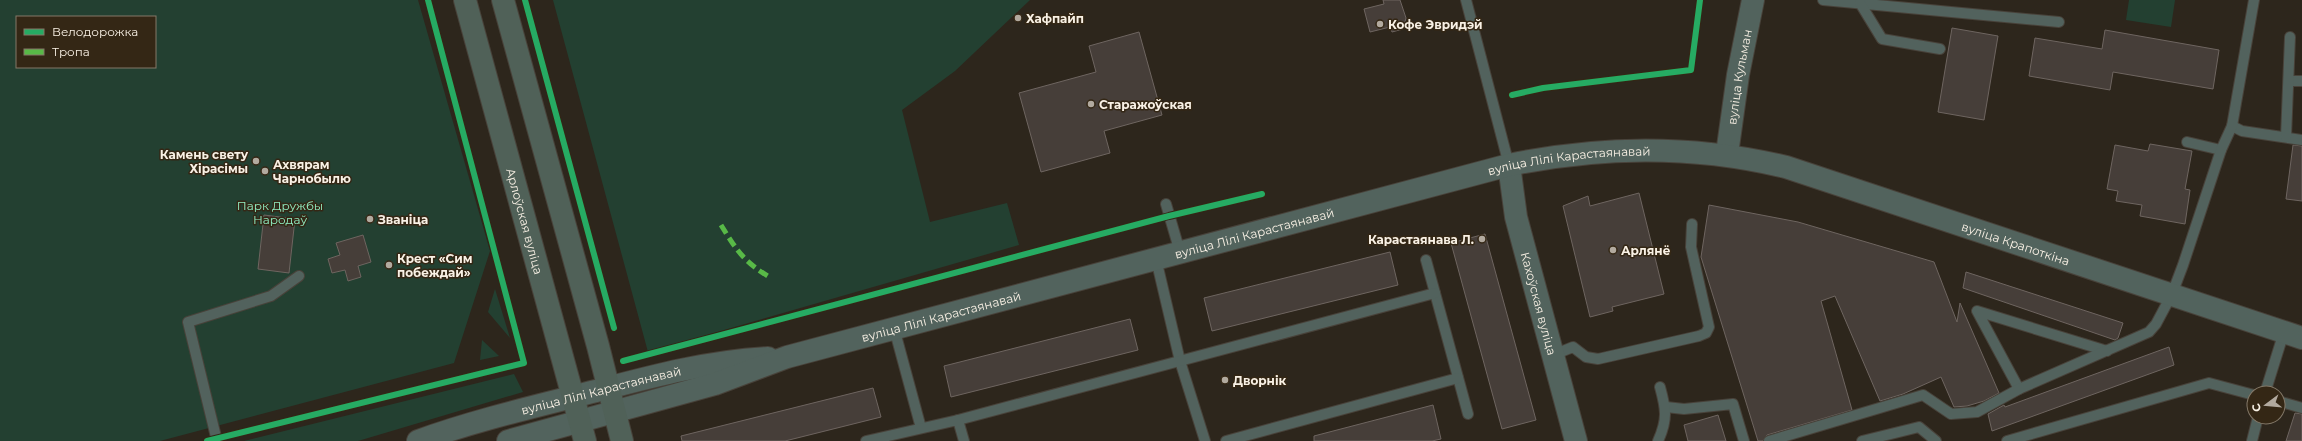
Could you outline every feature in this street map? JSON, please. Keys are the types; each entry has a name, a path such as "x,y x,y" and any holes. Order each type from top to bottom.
{"main road":[{"name":"Арлоўская вуліца","path":"465,0 583,432"},
{"path":"503,0 616,413 622,441"},
{"name":"вуліца Кульман","path":"1727,154 1738,75 1753,0"},
{"name":"вуліца Лілі Карастаянавай","path":"508,441 583,432 616,413 715,384 787,356 1509,165 1549,157 1606,151 1727,154"},
{"name":"вуліца Крапоткіна","path":"1727,154 1786,167 2293,335"},
{"name":"Кахоўская вуліца","path":"1509,165 1516,217 1576,441"},
{"name":"вуліца Лілі Карастаянавай","path":"418,441 574,396 712,363 787,356"}],"lane":[{"path":"1466,0 1509,165"},
{"path":"1823,0 2059,22"},
{"path":"1769,441 1923,395 1951,414 1977,412 2019,389 2149,332 2156,324 2172,294 2184,265 2221,150 2232,126 2254,0"},
{"path":"1860,3 1882,39 1940,49"},
{"path":"2286,137 2290,38"},
{"path":"2289,81 2302,81"},
{"path":"2232,126 2242,131 2302,140"},
{"path":"2188,142 2221,150"},
{"path":"1166,204 1180,252"},
{"path":"1553,355 1573,347 1586,356 1598,359 1699,336 1706,333 1709,327 1691,247 1692,224"},
{"path":"1156,259 1180,361 1206,441"},
{"path":"1426,260 1468,414"},
{"path":"217,441 188,322 271,296 299,276"},
{"path":"866,441 958,420 1435,293"},
{"path":"2019,389 1977,311 2107,351"},
{"path":"894,328 921,428"},
{"path":"2269,385 2293,335"},
{"path":"1226,441 1458,378"},
{"path":"2007,441 2209,383 2246,393"},
{"path":"1658,441 1665,424 1666,408 1660,386"},
{"path":"2286,403 2302,408"},
{"path":"1666,408 1684,409 1733,404 1744,441"},
{"path":"958,420 964,441"},
{"path":"2252,441 2256,425"},
{"path":"1862,441 1919,427 1936,441"}],"green space":[{"name":"Парк Дружбы Народаў","path":"0,0 418,0 490,251 454,363 160,441 0,441"},
{"path":"553,0 1030,0 955,71 902,110 930,222 1007,203 1019,245 648,352"},
{"path":"2129,0 2175,0 2171,27 2126,20"},
{"path":"495,289 510,338 488,312"},
{"path":"482,340 499,356 480,360"},
{"path":"514,374 523,392 358,441 244,441"}],"building":[{"path":"1383,0 1400,0 1406,18 1403,29 1392,32 1390,27 1370,32 1364,9 1384,4"},
{"path":"1952,28 1998,36 1984,120 1938,112"},
{"path":"2105,30 2219,50 2213,89 2113,72 2110,90 2029,76 2035,38 2102,49"},
{"name":"Старажоўская","path":"1139,32 1162,115 1104,131 1110,153 1041,172 1019,93 1096,72 1089,46"},
{"path":"2150,144 2192,151 2185,189 2190,190 2185,224 2140,216 2142,205 2116,201 2118,191 2107,189 2115,145 2148,151"},
{"path":"2293,145 2302,146 2302,201 2286,199"},
{"name":"Арлянё","path":"1639,193 1664,294 1612,307 1613,311 1590,317 1563,206 1588,196 1590,206"},
{"path":"1709,205 1798,222 1934,262 1957,322 1960,303 1999,393 1984,401 1967,406 1954,407 1941,377 1903,394 1880,401 1835,296 1821,301 1852,410 1767,435 1763,441 1758,441 1701,257"},
{"path":"264,215 295,219 289,273 258,269"},
{"path":"1485,234 1536,420 1502,429 1451,243"},
{"path":"363,235 371,262 358,266 361,277 348,281 345,270 332,273 328,259 340,255 336,243"},
{"path":"1390,252 1398,285 1212,331 1204,298"},
{"path":"1966,272 2123,323 2118,338 2115,340 1963,288"},
{"path":"1130,319 1138,350 951,397 944,366"},
{"path":"2169,347 2174,365 1992,431 1988,414 2004,405 2005,407"},
{"path":"873,388 881,417 785,441 682,441 681,436"},
{"path":"1433,405 1441,439 1432,441 1314,441 1314,436"},
{"path":"2295,413 2302,414 2302,441 2286,441"},
{"path":"1718,415 1726,441 1688,441 1684,425"}],"marked path":[{"path":"721,225 742,255 754,267 771,278"}],"cycle path":[{"path":"207,441 524,363 428,0"},
{"path":"525,0 614,328"},
{"path":"1512,95 1543,88 1691,70 1700,0"},
{"path":"623,361 1169,216 1262,194"}],"place":[{"name":"Хафпайп","path":"1018,18"},
{"name":"Кофе Эвридэй","path":"1380,24"},
{"name":"Старажоўская","path":"1091,104"},
{"name":"Камень свету Хірасімы","path":"256,161"},
{"name":"Ахвярам Чарнобылю","path":"265,171"},
{"name":"Званіца","path":"370,219"},
{"name":"Карастаянава Л.","path":"1482,239"},
{"name":"Арлянё","path":"1613,250"},
{"name":"Крест «Сим побеждай»","path":"389,265"},
{"name":"Дворнік","path":"1225,380"}]}
